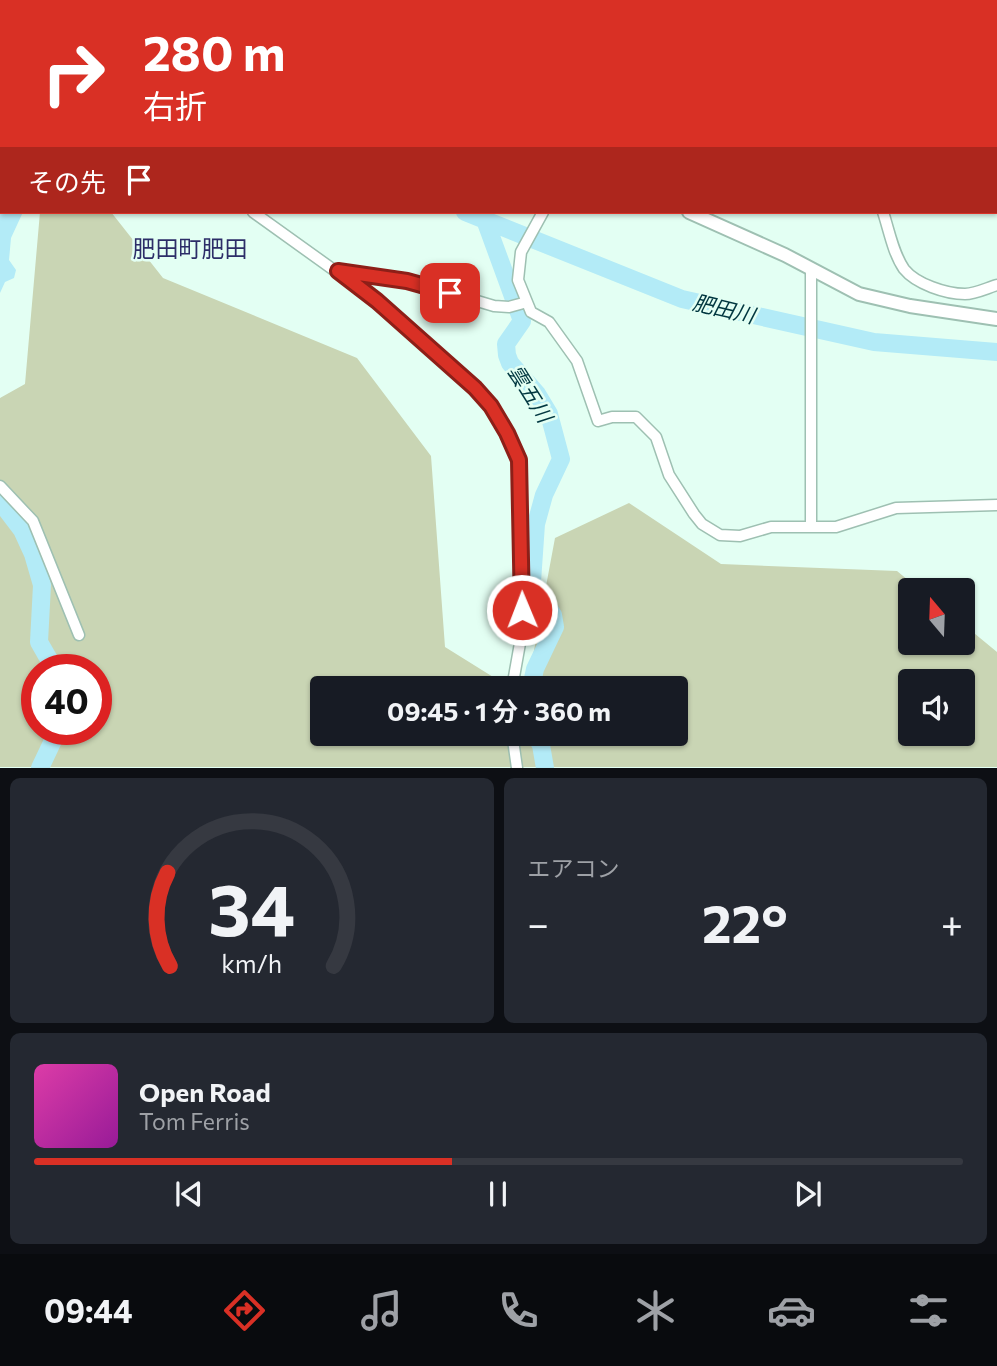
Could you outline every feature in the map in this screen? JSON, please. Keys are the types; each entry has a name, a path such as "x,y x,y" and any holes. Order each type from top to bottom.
{"main road":[{"path":"693,214 785,255 859,294 910,306 997,319"}],"street":[{"path":"256,214 377,301 475,388 491,406 507,433 519,460 522,632 514,676"},
{"path":"884,214 896,253 905,270 922,282 948,292 967,294 997,285"},
{"path":"541,215 521,252 518,280 530,312 549,322 577,361 598,421 612,417 636,417 642,422 661,447 669,475 702,524 720,535 740,536 771,527 836,527 896,508 997,505"},
{"path":"811,270 811,527"},
{"path":"338,271 407,281 494,306 509,307 525,302"},
{"path":"0,486 33,521 79,635"},
{"path":"514,746 517,768"}],"green space":[{"path":"40,214 113,214 163,278 357,358 431,456 445,647 492,676 310,676 310,746 688,746 688,676 529,676 555,538 629,503 721,564 897,571 905,578 898,578 898,655 975,655 975,634 997,652 997,767 0,767 0,398 25,384"}],"water":[{"path":"0,214 22,214 11,238 9,260 16,270 14,278 5,282 0,293"}],"waterway":[{"name":"肥田川","path":"470,214 682,299 874,342 997,352"},
{"name":"雲五川","path":"485,220 522,321 506,344 507,355 510,363 537,394 549,414 561,459 544,495 536,524 532,582 553,615 555,627 534,676"},
{"path":"0,501 22,530 33,554 42,585 39,642 46,654"},
{"path":"40,768 51,745"},
{"name":"雲五川","path":"541,746 545,768"}],"district":[{"name":"肥田町肥田","path":"190,248"}],"route":[{"path":"450,293 407,281 338,271 377,301 475,388 491,406 507,433 519,460 522,610"}]}
